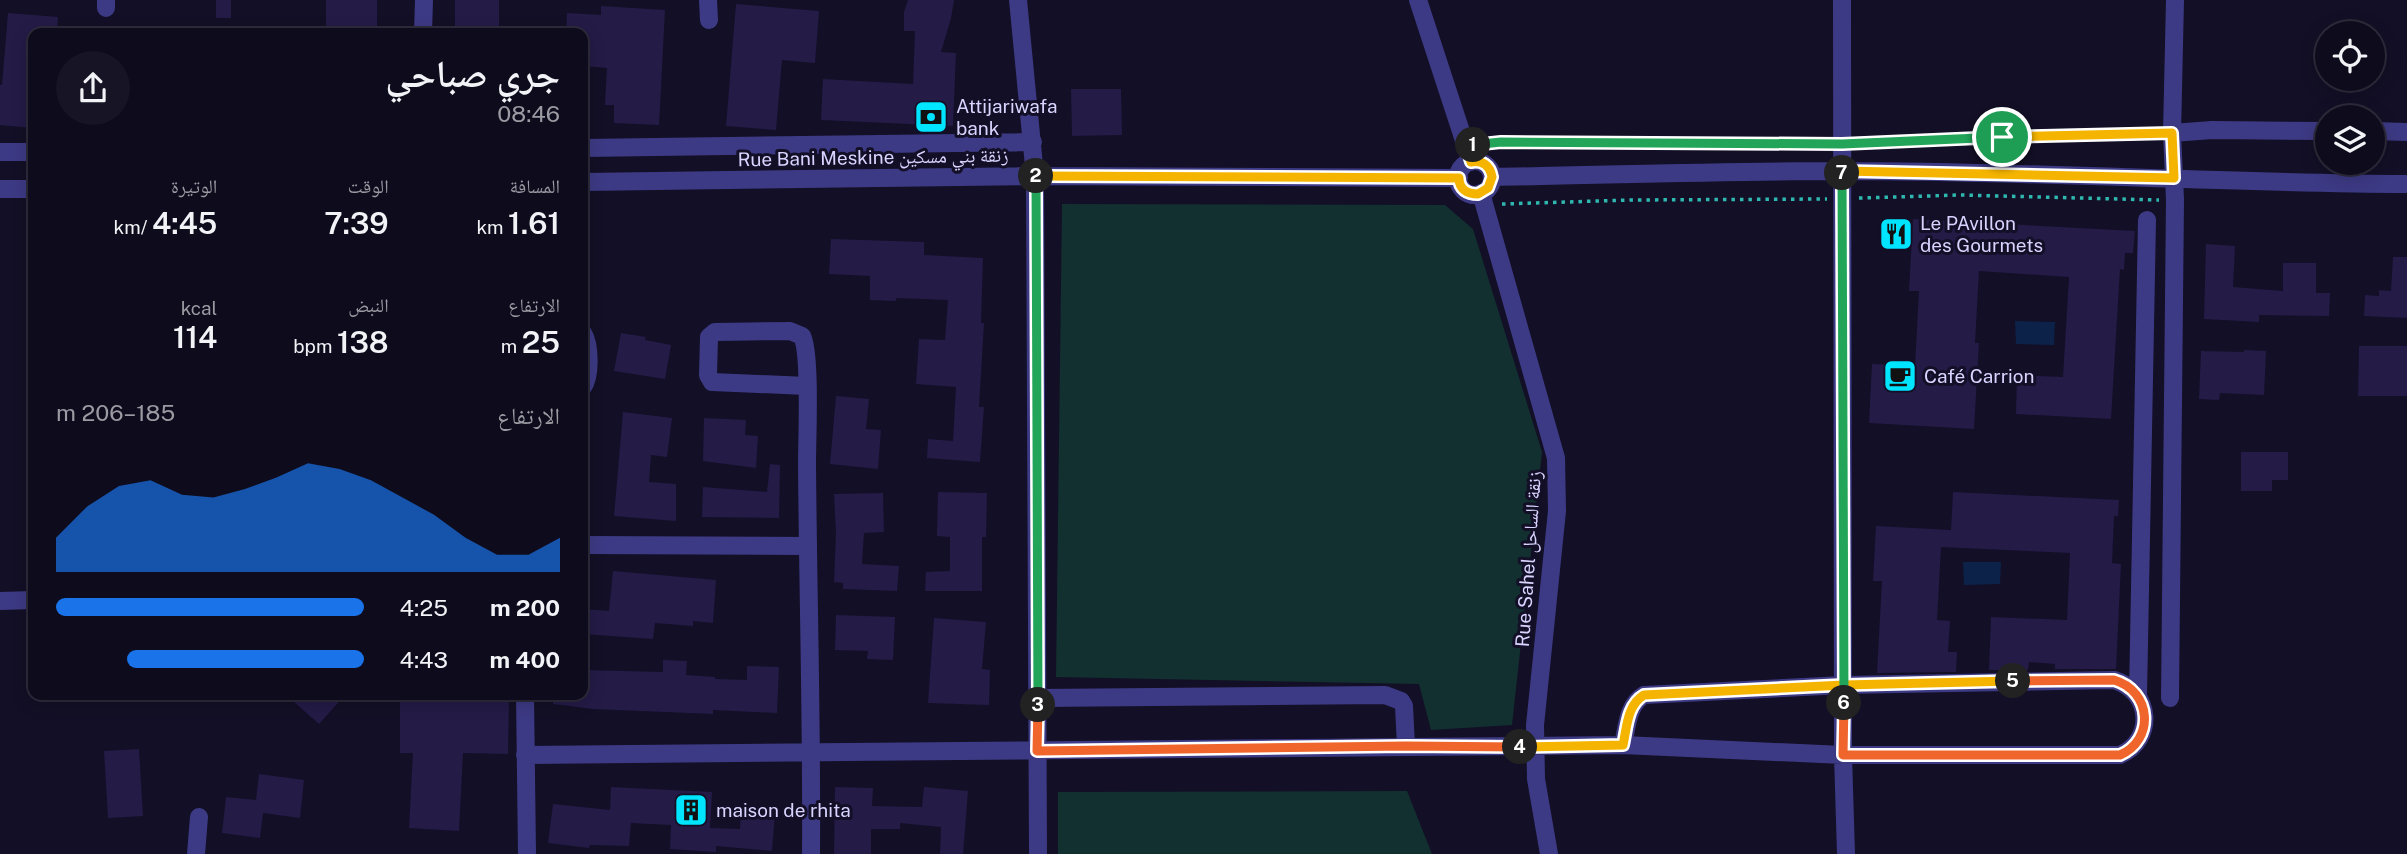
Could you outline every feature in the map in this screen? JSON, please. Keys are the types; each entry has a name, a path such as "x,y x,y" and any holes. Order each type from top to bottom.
{"street":[{"path":"423,28 424,0"},
{"path":"708,0 709,20"},
{"path":"1018,0 1035,176 1038,854"},
{"path":"1418,0 1468,154 1487,166 1492,177 1488,188 1480,193 1471,194 1461,187 1459,178 1468,154"},
{"path":"1842,0 1843,755 1846,854"},
{"path":"2170,698 2175,0"},
{"path":"2172,133 2212,130 2315,131"},
{"path":"2385,131 2407,132"},
{"path":"588,148 1033,142"},
{"path":"0,152 28,152"},
{"path":"1492,177 1842,171 2407,184"},
{"name":"Rue Bani Meskine زنقة بني مسكين","path":"588,182 1035,176 1459,178"},
{"path":"0,189 28,188"},
{"name":"Rue Sahel زنقة الساحل","path":"1480,193 1556,458 1557,511 1535,725 1536,779 1549,854"},
{"path":"2138,695 2147,220"},
{"path":"807,386 712,382 708,375 709,337 715,332 790,331 802,336 806,346 807,386 808,546 812,752 811,854"},
{"path":"588,545 808,546"},
{"path":"0,601 28,600"},
{"path":"526,755 1623,745 1843,755 2120,755 2129,751 2140,739 2143,709 2133,688 2114,680 1844,685 1644,695 1635,701 1632,707 1623,745"},
{"path":"1038,698 1385,695 1401,701 1404,706 1406,746"},
{"path":"525,700 527,854"},
{"path":"197,854 199,817"}],"path":[{"path":"1468,154 1501,142 1842,144 1917,139 2172,133"}],"green space":[{"path":"1062,204 1445,205 1473,229 1542,452 1512,725 1431,730 1419,684 1056,677"},
{"path":"1407,791 1432,854 1058,854 1058,792"}],"water":[{"path":"2015,321 2055,322 2054,345 2016,344"},
{"path":"1963,562 2001,562 2000,584 1964,585"}],"building":[{"path":"216,0 231,0 231,18 216,18"},
{"path":"326,0 377,0 377,28 326,28"},
{"path":"455,0 499,0 499,28 455,28"},
{"path":"908,0 954,0 941,52 956,53 953,126 821,120 823,79 913,84 915,31 904,31 904,12"},
{"path":"736,4 819,11 815,63 782,60 776,130 726,126"},
{"path":"601,6 665,10 659,125 614,123 614,105 605,105 607,68 588,66 588,28 566,28 567,13 601,15"},
{"path":"8,13 58,17 57,28 28,28 28,128 0,125"},
{"path":"1071,89 1121,89 1122,135 1072,136"},
{"path":"1913,219 2135,231 2133,253 2125,253 2124,270 2120,269 2111,419 2016,414 2017,375 2063,377 2069,277 1979,271 1975,343 1979,343 1974,429 1869,423 1872,364 1915,366 1919,291 1909,291"},
{"path":"831,239 924,242 924,255 983,258 981,323 984,323 979,407 984,407 980,462 927,458 928,439 953,441 956,387 916,384 919,339 945,340 948,300 870,300 870,276 829,274"},
{"path":"2206,244 2235,246 2233,287 2283,291 2283,263 2316,263 2316,293 2330,293 2329,316 2259,315 2259,322 2204,319"},
{"path":"2393,257 2407,257 2407,318 2364,316 2365,295 2379,296 2379,290 2391,291"},
{"path":"621,333 671,345 665,379 614,371"},
{"path":"2359,346 2407,346 2407,396 2358,396"},
{"path":"2201,351 2266,351 2264,395 2220,393 2219,400 2199,399"},
{"path":"836,396 869,399 866,429 881,430 878,469 830,464"},
{"path":"623,412 672,418 667,457 651,455 649,482 676,484 676,521 614,516"},
{"path":"704,418 746,420 745,435 758,436 756,468 703,461"},
{"path":"2241,452 2288,452 2288,480 2272,480 2272,491 2241,491"},
{"path":"770,464 780,465 779,518 702,517 703,487 767,492"},
{"path":"938,492 987,493 986,537 982,537 982,591 925,591 926,572 950,571 950,537 937,536"},
{"path":"1953,492 2119,500 2118,516 2114,516 2112,563 2121,564 2116,669 2055,669 2055,664 2029,662 2028,670 1989,670 1991,617 2067,620 2070,553 1941,547 1937,620 1950,621 1948,652 1957,652 1956,672 1877,673 1882,581 1873,581 1876,526 1951,530"},
{"path":"883,493 884,532 864,533 862,564 899,566 897,591 843,589 843,583 834,582 834,494"},
{"path":"613,571 716,580 713,623 693,621 693,626 655,623 653,639 588,634 588,609 609,611"},
{"path":"836,615 895,617 893,660 867,659 868,651 835,650"},
{"path":"934,618 986,622 982,669 990,670 989,705 928,703"},
{"path":"663,660 687,661 686,675 715,679 747,680 747,666 779,667 777,713 713,710 713,714 593,709 553,704 553,700 588,700 588,670 663,672"},
{"path":"292,700 341,700 319,724"},
{"path":"400,700 509,700 508,754 463,753 459,831 409,828 413,753 400,753"},
{"path":"139,749 143,816 108,818 104,751"},
{"path":"259,774 304,780 300,818 263,813 260,838 222,833 226,797 256,800"},
{"path":"611,787 712,792 710,828 740,829 741,810 775,812 772,851 716,846 716,852 670,849 671,825 631,823 629,846 590,845 589,848 548,843 553,804 610,810"},
{"path":"835,787 873,788 872,806 922,807 924,787 968,791 963,854 940,854 941,827 900,823 900,829 871,829 871,854 834,854"}],"place":[{"name":"Attijariwafa bank","path":"931,117"},
{"name":"Le PAvillon des Gourmets","path":"1896,234"},
{"name":"Café Carrion","path":"1900,376"},
{"name":"maison de rhita","path":"691,810"}],"route":[{"path":"2002,137 1842,144 1681,141 1501,142 1466,146 1471,162 1482,162 1491,171 1491,183 1478,194 1471,194 1461,187 1459,178 1035,176 1037,751 1623,745 1632,707 1635,701 1644,695 1844,685 2068,680 2114,680 2133,688 2141,701 2143,725 2140,739 2129,751 2120,755 1843,755 1844,685 1842,171 2174,178 2172,133 2002,137"}]}
